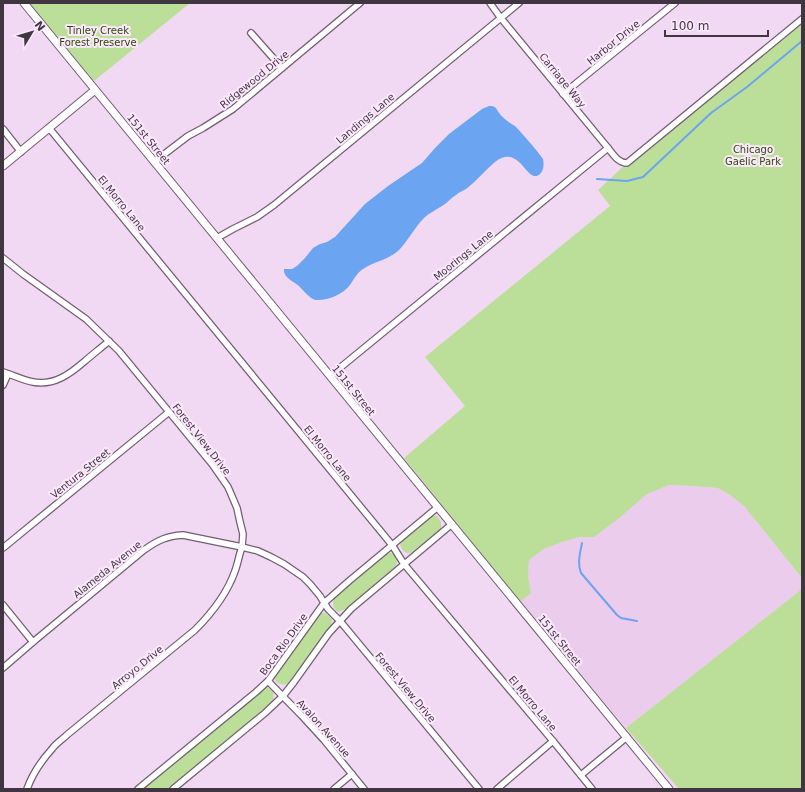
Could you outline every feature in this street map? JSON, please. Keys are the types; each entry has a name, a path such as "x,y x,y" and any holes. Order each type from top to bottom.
{"street":[{"name":"151st Street","path":"24,3 669,789"},
{"name":"Carriage Way","path":"490,3 608,148 623,163 626,163 802,19"},
{"name":"Landings Lane","path":"217,238 257,217 274,205 518,3"},
{"name":"Harbor Drive","path":"564,94 674,3"},
{"name":"Ridgewood Drive","path":"154,162 188,136 233,109 359,4"},
{"path":"251,33 282,68"},
{"path":"3,166 96,90"},
{"name":"El Morro Lane","path":"49,128 392,545 404,564 554,741 592,789"},
{"path":"3,129 21,152"},
{"name":"Moorings Lane","path":"330,376 608,148"},
{"name":"Forest View Drive","path":"3,258 22,274 86,319 119,351 212,464 228,487 237,508 242,534 242,547 258,551 271,557 294,571 310,584 328,609 340,621 479,789"},
{"path":"3,385 6,373 32,382 42,383 58,380 74,371 109,341"},
{"name":"Ventura Street","path":"3,548 169,412"},
{"name":"Boca Rio Drive","path":"138,789 268,681 324,603 438,508"},
{"path":"173,789 265,713 283,696 329,633 351,609 452,524"},
{"name":"Alameda Avenue","path":"3,668 144,550 157,541 163,538 183,535 242,547"},
{"name":"Arroyo Drive","path":"27,789 39,766 52,748 195,630 209,616 229,586 242,547"},
{"path":"3,605 33,642"},
{"name":"Avalon Avenue","path":"268,681 324,740 364,789"},
{"path":"581,775 627,738"},
{"path":"497,789 554,741"},
{"path":"334,789 352,774"}],"shaded area":[{"path":"669,485 718,488 730,495 744,506 802,578 802,589 626,728 520,602 531,593 528,577 529,560 544,549 562,542 579,537 594,537 647,494"}],"green space":[{"name":"Tinley Creek Forest Preserve","path":"29,3 190,3 94,81"},
{"name":"Chicago Gaelic Park","path":"802,19 802,578 744,506 730,495 718,488 669,485 647,494 594,537 579,537 562,542 544,549 529,560 528,577 531,593 520,602 404,458 465,406 425,357 610,206 598,190 627,163"},
{"path":"437,516 441,522 441,529 412,552 404,552 400,545 402,540 430,517"},
{"path":"386,553 392,553 396,557 397,562 395,567 345,609 338,612 334,608 333,604 336,596"},
{"path":"802,589 802,789 679,789 626,728"},
{"path":"322,613 325,613 332,619 331,627 288,684 283,685 279,683 274,676"},
{"path":"265,687 272,691 274,695 273,700 252,719 167,789 143,789"}],"water":[{"path":"489,106 495,107 507,121 516,127 543,159 544,165 540,174 535,176 531,174 517,160 511,157 504,157 495,162 470,186 424,218 396,253 363,269 357,274 344,291 336,296 322,300 315,300 285,275 284,269 292,269 297,266 313,248 335,237 365,204 422,163 449,134 482,109"}],"waterway":[{"path":"597,179 627,181 643,177 711,113 747,87 802,41"},
{"path":"582,543 579,562 581,573 617,615 621,618 637,621"}]}
